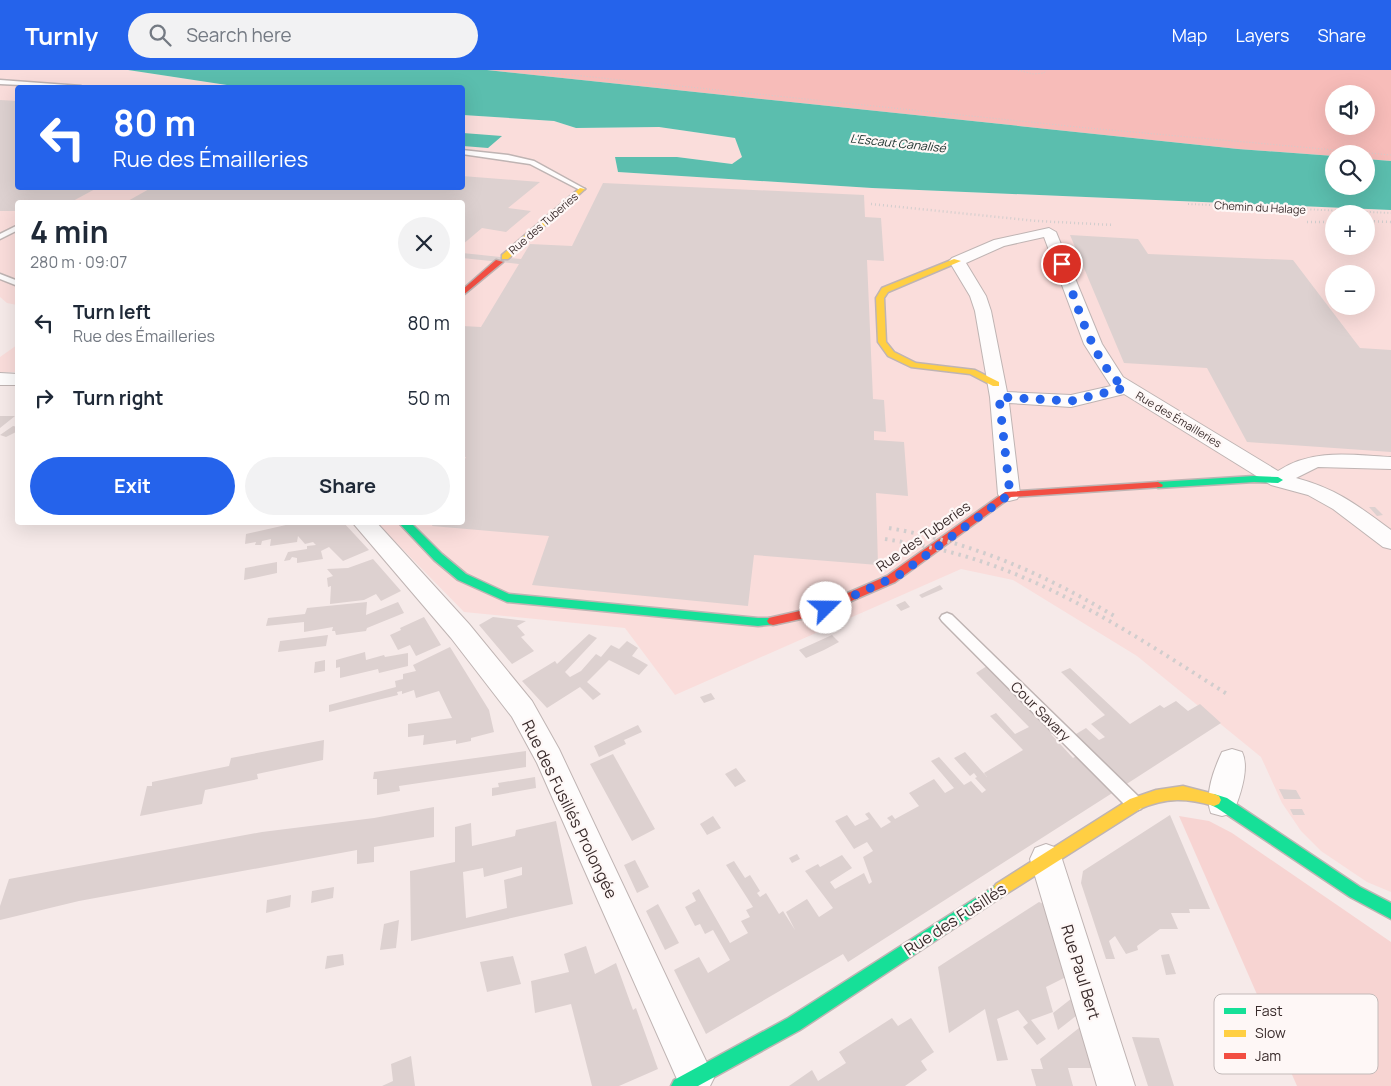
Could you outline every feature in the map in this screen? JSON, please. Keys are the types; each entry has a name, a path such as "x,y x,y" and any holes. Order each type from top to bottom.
{"street":[{"name":"Rue des Tuberies","path":"465,291 582,189"},
{"name":"Rue des Émailleries","path":"957,261 999,243 1049,232 1096,349 1110,373 1125,388 1278,480 1304,486 1329,497 1391,540"},
{"path":"1125,388 1071,401 997,390 972,372 909,364 891,354 883,345 880,298 885,290 957,261 981,303 997,390 1010,494 1254,479 1278,480 1298,467 1317,461 1391,463"},
{"path":"0,379 15,380"},
{"name":"Rue des Tuberies","path":"406,525 453,571 475,586 507,598 758,622 777,621 815,612 891,579 1010,494"},
{"name":"Rue des Fusillés Prolongée","path":"366,525 443,609 530,722 549,758 688,1082"},
{"path":"1222,803 1232,761"},
{"name":"Rue des Fusillés","path":"688,1082 794,1024 1046,859 1135,804 1157,794 1181,792 1200,795 1222,803 1355,892 1391,911"},
{"name":"Rue Paul Bert","path":"1046,859 1116,1086"}],"lane":[{"path":"0,82 41,85"},
{"path":"465,152 508,156 532,162 582,189"},
{"path":"0,237 15,229"},
{"path":"0,276 15,283"},
{"name":"Cour Savary","path":"947,618 1135,804"}],"path":[{"path":"524,70 1108,130 1391,155"},
{"path":"1018,70 1033,74 1044,73 1046,70"},
{"name":"Chemin du Halage","path":"1188,204 1391,213"}],"shaded area":[{"path":"0,70 128,70 227,85 15,85 15,190 465,190 465,115 554,121 576,128 659,127 735,138 743,157 732,164 677,157 615,157 618,172 872,188 1325,207 1325,255 1375,255 1375,209 1391,210 1391,892 1367,882 1321,851 1301,831 1282,803 1261,757 1137,656 1013,580 961,569 675,695 625,628 464,612 379,525 465,525 465,200 15,200 15,305 7,303 0,297"},
{"path":"487,70 1391,70 1391,161 1375,160 1375,145 1325,145 1325,155 1238,149"},
{"path":"15,346 15,372 0,372 0,357"},
{"path":"1179,816 1209,821 1232,833 1391,942 1391,1086 1297,1086 1292,1074 1378,1074 1378,994 1257,994"}],"water":[{"name":"L'Escaut Canalisé","path":"128,70 487,70 1238,149 1325,155 1325,195 1375,195 1375,160 1391,161 1391,210 1375,209 1375,205 1325,205 1325,207 872,188 618,172 615,157 677,157 732,164 742,157 735,138 659,127 576,128 554,121 465,115 465,85 227,85"},
{"path":"465,133 502,136 488,148 465,146"}],"building":[{"path":"0,100 15,101 15,190 93,190 75,200 15,200 15,211 0,211"},
{"path":"465,176 540,182 508,208 531,211 506,232 482,228 465,242 465,200 130,200 147,190 465,190"},
{"path":"603,183 864,195 865,217 881,218 884,261 867,260 873,399 884,400 886,432 874,431 874,440 904,442 908,496 876,493 878,565 754,555 748,606 532,585 549,536 432,526 465,525 465,326 481,327 519,264 465,258 465,253 521,259 530,244 572,246"},
{"path":"1070,235 1138,239 1148,254 1293,260 1325,302 1325,315 1335,315 1360,348 1391,350 1391,452 1247,442 1207,368 1124,363"},
{"path":"0,416 15,416 0,428"},
{"path":"15,426 15,432 6,437 0,435"},
{"path":"1369,507 1375,507 1383,515 1377,516"},
{"path":"286,525 346,525 369,550 343,561 329,547 321,551 323,559 297,563 297,558 292,557 290,560 284,561 288,552 307,549 307,546 316,545 313,542 305,544 298,536 297,542 270,546 271,539 262,541 261,545 255,545 256,542 245,544 246,534"},
{"path":"373,559 401,591 381,601 376,594 364,600 330,604 331,586 328,587 327,578 333,576 327,569 348,568"},
{"path":"277,562 277,573 244,580 245,568"},
{"path":"940,585 943,589 922,598 919,595"},
{"path":"905,601 910,607 901,611 896,605"},
{"path":"367,602 366,615 398,602 404,613 367,628 366,631 336,635 335,631 332,631 333,627 304,632 304,622 266,626 268,618 305,614 307,608"},
{"path":"424,617 441,645 416,656 410,645 398,650 390,635 401,630 400,628"},
{"path":"493,617 526,621 517,626 525,635 521,637 534,651 512,664 479,625"},
{"path":"589,634 597,638 565,672 570,677 581,671 596,654 601,657 611,645 619,649 627,641 638,648 632,656 648,665 639,675 609,660 587,682 601,694 593,700 580,687 547,708 522,681 555,661 557,664"},
{"path":"328,635 326,646 278,652 280,641"},
{"path":"832,635 839,642 824,650 806,658 799,650"},
{"path":"450,647 489,710 494,732 471,738 471,741 456,744 456,740 423,745 424,735 408,737 408,724 452,718 439,691 416,698 414,690 402,694 402,691 397,692 398,695 329,712 329,705 396,687 395,681 403,679 403,674 416,671 413,665"},
{"path":"365,652 366,660 384,655 385,657 408,653 408,666 379,673 378,669 340,678 340,667 336,668 336,660"},
{"path":"325,660 325,671 314,673 315,662"},
{"path":"987,666 1041,721 1046,718 1058,730 1051,734 1073,758 1081,753 1117,790 848,962 843,954 706,1034 674,970 699,957 708,973 730,960 713,930 705,934 700,924 695,926 685,907 696,901 692,893 699,889 730,943 748,933 741,921 750,917 746,910 753,907 726,865 734,861 745,878 750,875 760,891 757,893 760,897 766,893 779,914 783,911 795,930 786,912 807,899 819,917 833,908 805,871 818,864 820,867 842,855 852,868 830,882 835,889 864,873 869,884 872,882 863,857 873,851 867,842 854,849 835,821 847,815 855,826 869,819 865,814 869,812 881,828 891,822 887,818 892,815 895,819 919,806 909,793 934,779 945,793 954,788 931,761 939,757 964,785 971,781 982,793 986,790 975,778 977,777 974,773 970,776 954,758 965,752 987,777 984,773 1023,750 990,716 996,713 1015,734 1029,727 976,673"},
{"path":"1070,668 1130,724 1160,705 1164,708 1176,701 1188,711 1200,704 1221,723 1122,787 1071,737 1086,728 1099,740 1105,737 1091,724 1105,715 1061,672"},
{"path":"711,693 715,699 704,703 700,697"},
{"path":"638,725 642,732 624,740 626,744 599,757 594,746"},
{"path":"324,740 323,760 257,774 258,779 205,790 202,804 140,816 147,786 152,786 152,782 229,766 231,758"},
{"path":"526,751 526,767 399,786 400,791 377,795 377,779 373,779 374,772"},
{"path":"613,754 655,829 632,841 590,764"},
{"path":"736,768 746,781 735,787 725,774"},
{"path":"535,777 536,788 492,796 492,788 499,787 498,783"},
{"path":"1279,789 1296,790 1301,799 1284,799"},
{"path":"434,807 434,837 374,847 374,862 357,864 357,850 79,901 0,920 0,906 9,879 262,832 374,818"},
{"path":"1290,809 1302,809 1305,815 1293,815"},
{"path":"1170,815 1210,909 1189,909 1190,913 1171,913 1178,929 1160,929 1137,946 1138,950 1126,954 1115,936 1109,941 1115,959 1106,959 1081,883 1083,871"},
{"path":"713,816 721,828 707,835 700,824"},
{"path":"556,821 573,904 411,941 410,871 455,862 455,827 471,823 472,846 515,836 516,830","holes":["522,867 522,875 504,880 507,908 466,918 463,872 483,868 484,877"]},
{"path":"797,854 800,859 792,863 789,858"},
{"path":"635,860 649,887 637,893 624,865"},
{"path":"334,887 333,898 311,903 312,891"},
{"path":"291,895 290,907 266,913 267,900"},
{"path":"1039,902 1050,907 1070,975 1046,987 1053,1012 1031,1020 1046,1039 1037,1045 1023,1027 1028,1023 1018,1010 997,1019 1008,1060 997,1061 985,1009 949,1033 938,967"},
{"path":"658,904 679,943 665,950 646,911"},
{"path":"399,920 396,948 380,950 384,924"},
{"path":"586,946 595,974 616,963 633,1010 636,1008 658,1069 619,1086 592,1086 571,1004 535,1013 531,981 569,972 564,954"},
{"path":"343,954 344,965 325,969 327,956"},
{"path":"1169,954 1176,974 1166,975 1161,955"},
{"path":"513,956 521,984 487,992 480,962"},
{"path":"1076,995 1081,1012 1058,1030 1053,1013"},
{"path":"892,1018 898,1026 911,1018 934,1052 921,1061 927,1070 905,1086 789,1086 812,1070 818,1081 846,1063 839,1052"},
{"path":"1084,1024 1097,1068 1068,1068 1073,1086 1036,1086 1031,1069 1043,1069 1040,1059"},
{"path":"1132,1037 1159,1038 1174,1086 1148,1086"},
{"path":"411,1056 415,1086 382,1086 393,1081 391,1064"}],"railway":[{"path":"871,204 1037,221 1114,225"},
{"path":"1375,221 1391,222"},
{"path":"1307,222 1325,222"},
{"path":"889,528 920,534 979,551 1034,573 1116,617"},
{"path":"885,539 966,556 1043,586 1137,637 1227,694"}],"traffic: fast":[{"path":"1158,485 1254,479 1278,480"},
{"path":"406,525 438,557 462,577 507,598 758,622 773,621"},
{"path":"1214,800 1222,803 1355,892 1391,911"},
{"path":"680,1086 794,1024 1001,889"}],"traffic: slow":[{"path":"505,257 582,189"},
{"path":"957,261 885,290 880,298 882,342 891,354 914,365 972,372 996,384"},
{"path":"1001,889 1135,804 1146,799 1165,794 1183,793 1214,800"}],"traffic: jam":[{"path":"465,291 499,262"},
{"path":"773,621 815,612 891,579 1009,494 1158,485"}],"route":[{"path":"826,608 899,575 1010,494 999,397 1056,402 1071,401 1125,388 1113,377 1098,354 1062,264"}]}
